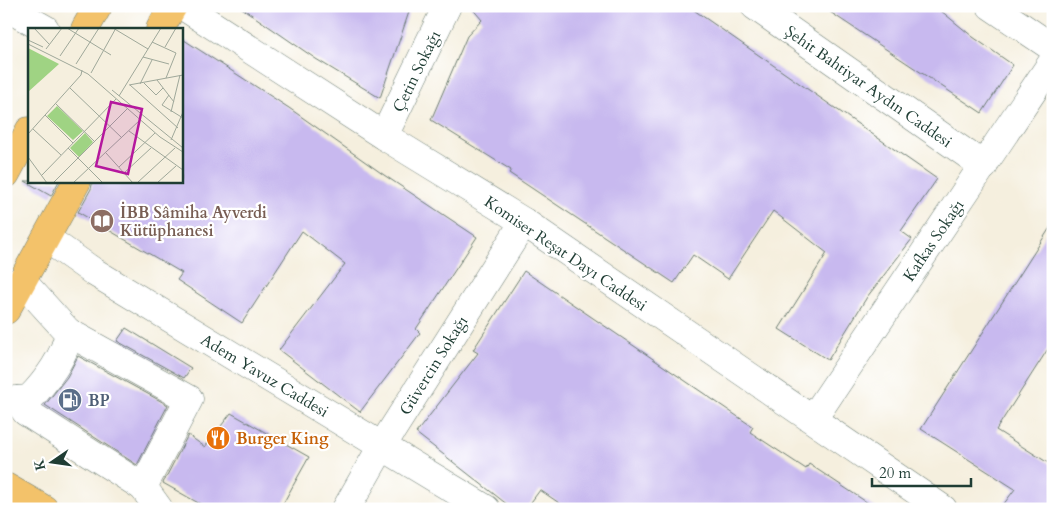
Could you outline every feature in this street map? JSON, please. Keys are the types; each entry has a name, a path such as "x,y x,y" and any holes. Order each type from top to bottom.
{"main road":[{"path":"86,28 98,6"},
{"path":"161,28 172,6"},
{"path":"6,174 28,133"},
{"path":"6,310 76,182"},
{"path":"6,487 44,509"}],"street":[{"name":"Komiser Reşat Dayı Caddesi","path":"183,6 384,136 524,222 943,509"},
{"name":"Çetin Sokağı","path":"384,136 447,6"},
{"name":"Şehit Bahtiyar Aydın Caddesi","path":"755,6 984,166"},
{"path":"992,6 1053,48"},
{"path":"6,7 43,28"},
{"name":"Kafkas Sokağı","path":"813,419 1053,61"},
{"name":"Güvercin Sokağı","path":"346,509 382,446 524,222"},
{"name":"Adem Yavuz Caddesi","path":"46,238 94,272 486,509"},
{"path":"21,280 68,332 189,399 143,487"},
{"path":"12,400 29,399 38,390 63,352 68,342 68,332"},
{"path":"12,400 26,412 143,487 160,509"}],"building":[{"path":"239,6 411,6 380,98 316,59"},
{"path":"470,6 688,6 937,179 901,231 912,239 867,297 828,360 779,329 827,253 773,211 728,279 693,255 674,283 509,173 511,170 431,120 467,36 482,20"},
{"path":"821,6 935,6 973,37 1013,65 982,113"},
{"path":"182,39 289,108 477,237 416,329 420,333 360,412 279,350 345,264 302,231 242,323 177,280 182,273 78,212 91,189 93,182 182,182"},
{"path":"25,181 58,182 51,196"},
{"path":"1053,223 1053,341 996,430 1053,466 1053,509 1000,509 1015,489 921,429"},
{"path":"524,271 753,427 750,432 806,469 809,464 877,509 568,509 540,490 526,509 513,509 416,433 478,353 473,350"},
{"path":"126,328 191,368 184,378 117,341"},
{"path":"78,356 168,405 137,465 45,405 67,377"},
{"path":"231,413 309,457 280,509 209,509 163,483 188,435 205,447"}],"place":[{"name":"İBB Sâmiha Ayverdi Kütüphanesi","path":"102,221"},
{"name":"BP","path":"70,400"},
{"name":"Burger King","path":"218,438"}]}
